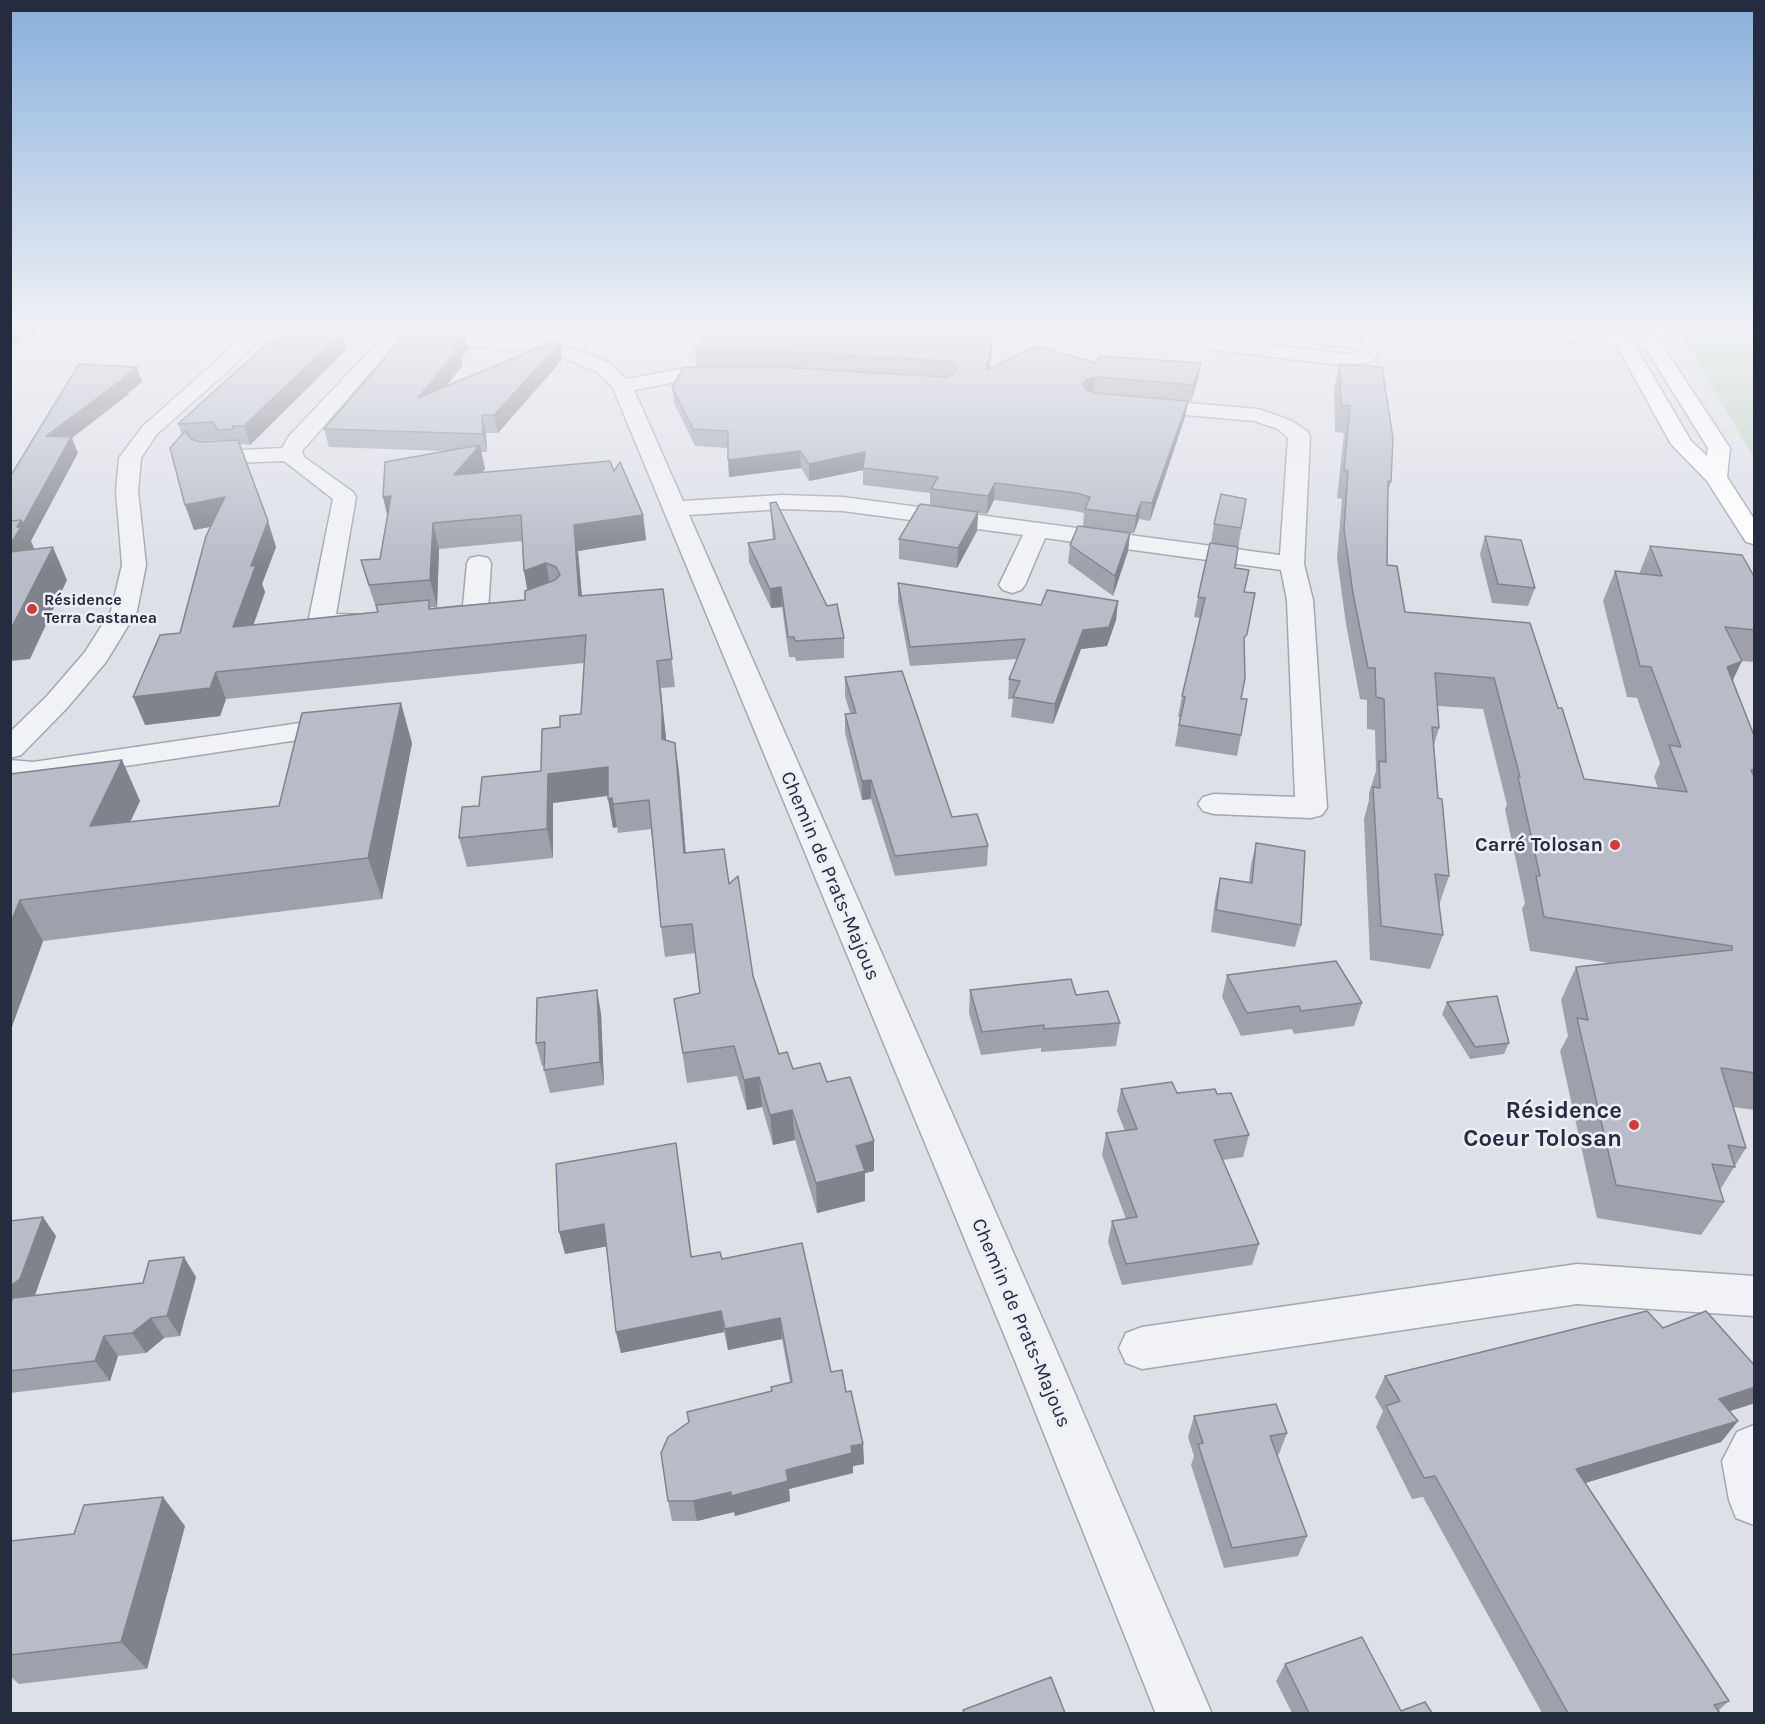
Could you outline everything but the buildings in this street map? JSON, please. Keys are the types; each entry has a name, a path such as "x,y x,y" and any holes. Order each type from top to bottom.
{"main road":[{"path":"1662,408 1682,444 1716,477 1753,532"},
{"path":"1694,408 1719,448 1716,477"}],"street":[{"path":"10,749 57,702 96,656 124,611 134,565 127,491 130,458 150,431 174,408"},
{"path":"327,408 297,441 291,451 294,460 345,497 322,618 342,623 387,622"},
{"name":"Chemin de Prats-Majous","path":"631,408 1034,1350 1184,1713"},
{"path":"1181,408 1258,415 1285,425 1299,436 1292,564 1300,600 1311,808 1214,804"},
{"path":"211,447 206,453 209,457 292,454"},
{"path":"674,509 782,502 843,504 1292,564"},
{"path":"1012,585 1037,530"},
{"path":"420,618 486,611 479,563"},
{"path":"10,769 33,771 372,722"},
{"path":"1142,1348 1577,1284 1755,1296"},
{"path":"1755,1449 1747,1461 1755,1500"}],"green space":[{"path":"1725,408 1754,408 1754,458"}],"place":[{"name":"Résidence Terra Castanea","path":"32,609"},
{"name":"Carré Tolosan","path":"1615,845"},
{"name":"Résidence Coeur Tolosan","path":"1634,1125"}]}
